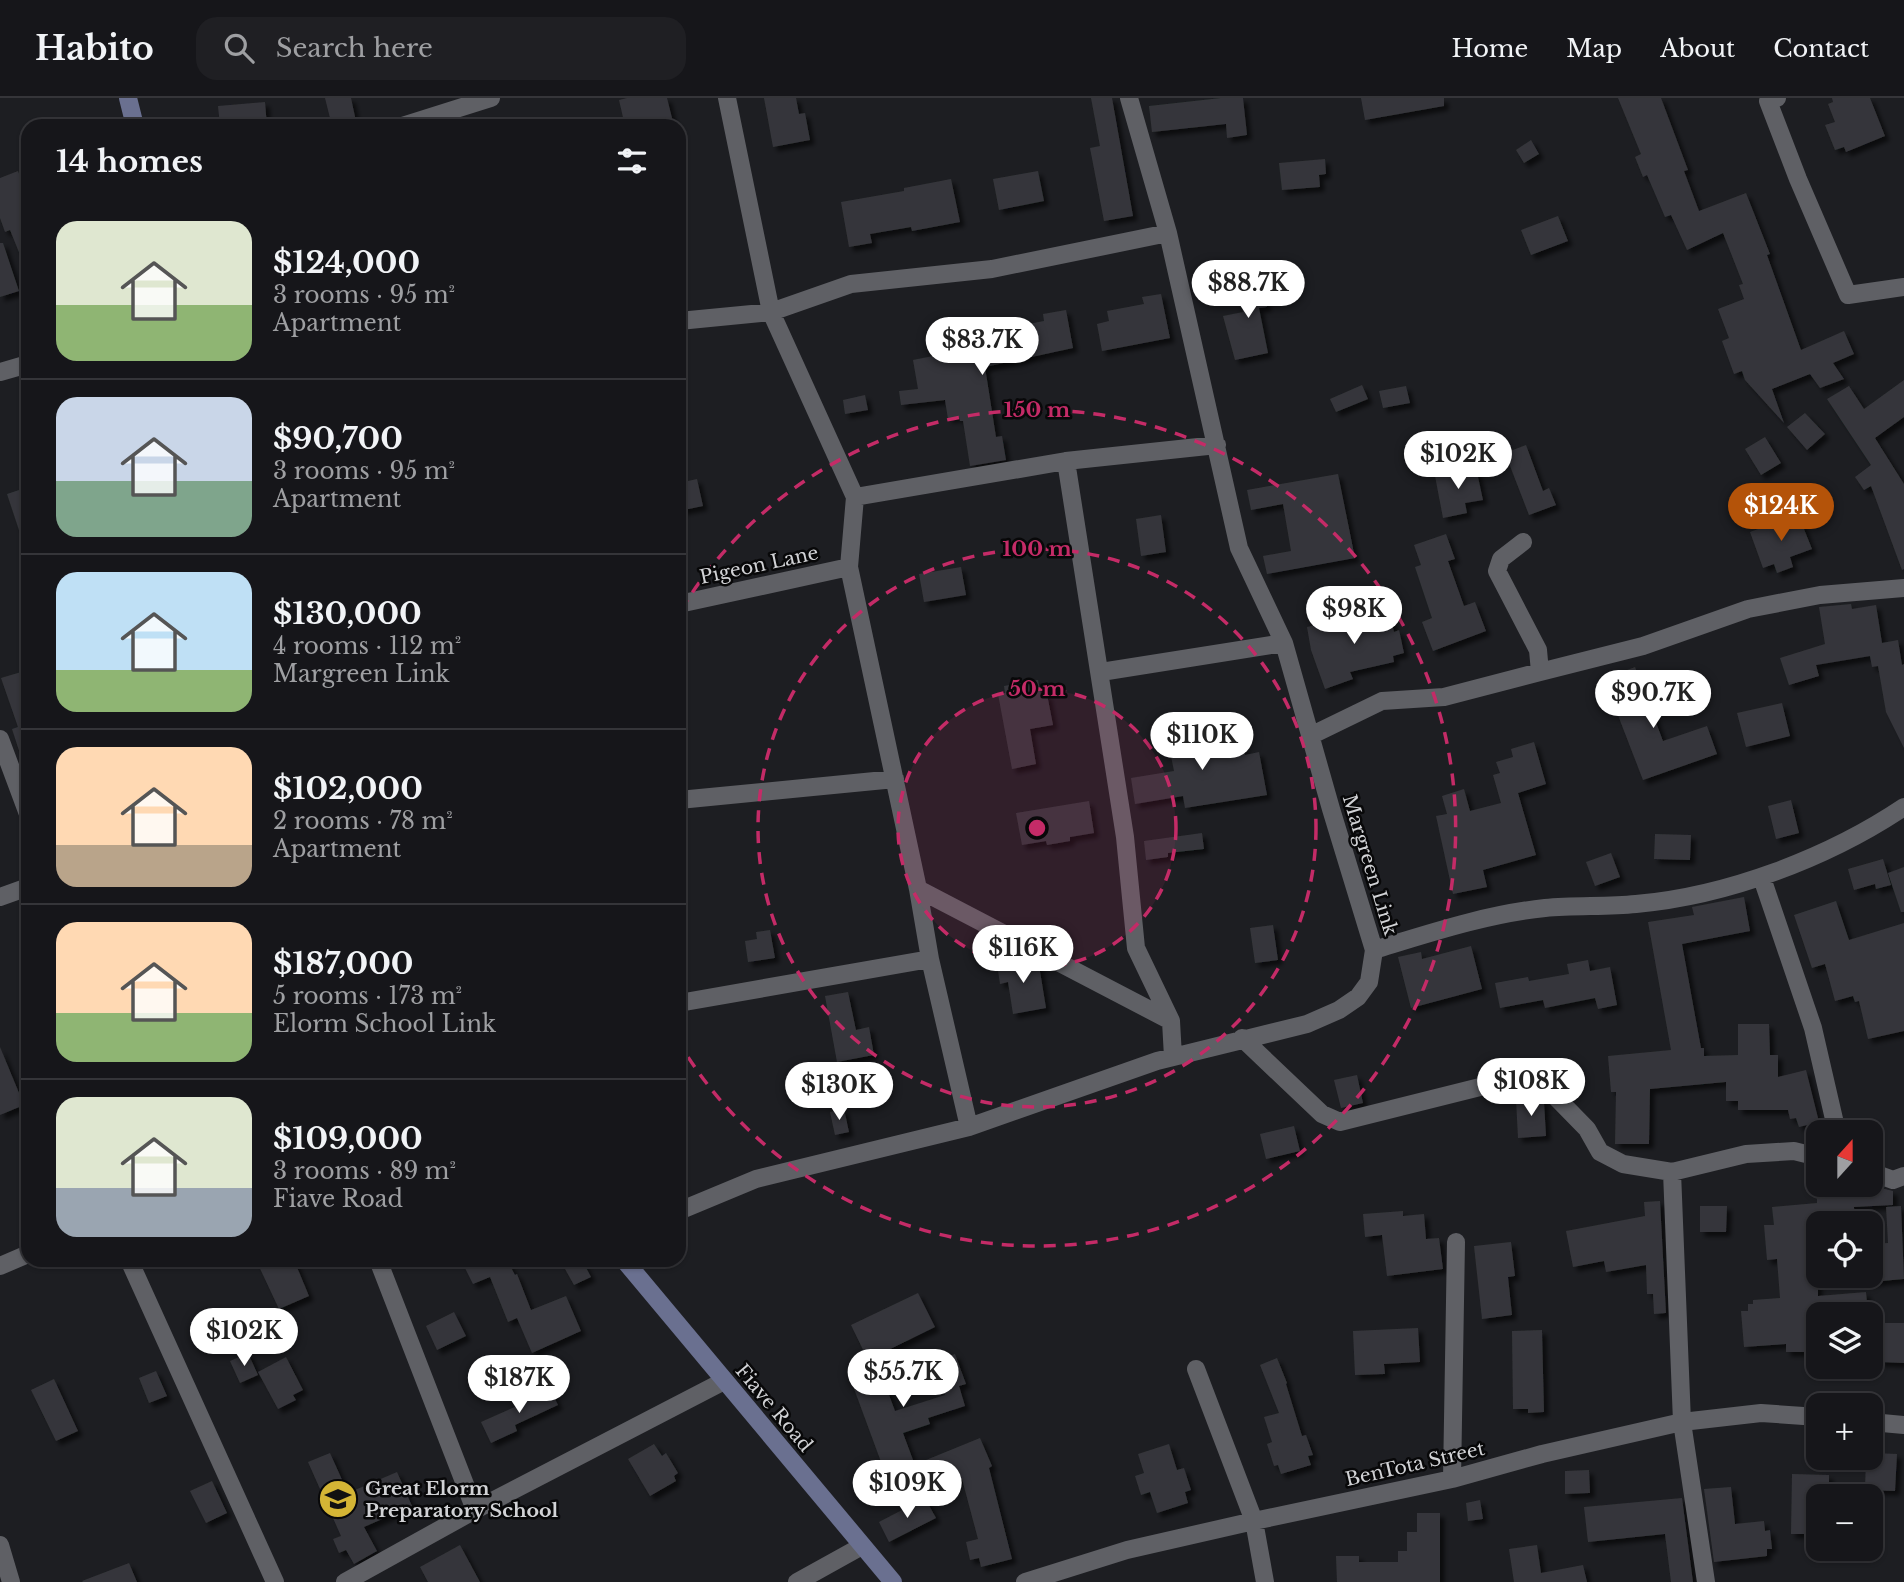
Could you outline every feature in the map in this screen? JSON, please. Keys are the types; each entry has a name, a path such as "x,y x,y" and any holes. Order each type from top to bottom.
{"street":[{"path":"128,98 133,119"},
{"path":"424,119 491,98"},
{"path":"726,98 771,312 855,497 849,567 918,889 930,959 969,1127"},
{"name":"Margreen Link","path":"686,1208 756,1179 969,1127 1173,1057 1307,1024 1339,1010 1358,996 1368,982 1374,950 1284,643 1239,548 1168,233 1129,98"},
{"path":"1777,98 1768,101 1797,179 1848,295 1904,287"},
{"path":"686,320 771,312 851,284 992,269 1168,233"},
{"path":"0,372 21,366"},
{"path":"855,497 1066,461 1217,445"},
{"path":"1066,461 1125,837 1136,948 1171,1021 1173,1057"},
{"path":"1523,542 1502,559 1497,571 1538,650 1540,672"},
{"name":"Pigeon Lane","path":"686,602 849,567"},
{"path":"1310,736 1382,701 1444,697 1643,646 1748,609 1819,595 1904,588"},
{"path":"1101,672 1284,643"},
{"path":"0,738 21,795"},
{"path":"686,799 895,779"},
{"path":"1374,950 1460,925 1544,908 1637,904 1701,894 1762,878 1873,828 1904,807"},
{"path":"1762,878 1813,1028 1835,1120"},
{"path":"918,889 1171,1021"},
{"path":"0,897 21,890"},
{"path":"686,1002 930,959"},
{"path":"1242,1038 1322,1114 1340,1122 1484,1086 1544,1085 1587,1129 1600,1152 1623,1164 1672,1172 1746,1154 1794,1151 1806,1154"},
{"path":"1672,1172 1682,1422 1706,1582"},
{"path":"1883,1176 1893,1180 1904,1176"},
{"path":"1452,1479 1455,1242"},
{"path":"0,1265 21,1257"},
{"path":"132,1267 275,1582"},
{"path":"380,1267 475,1510"},
{"name":"Fiave Road","path":"630,1267 893,1582"},
{"path":"1196,1369 1254,1521 1265,1582"},
{"path":"345,1582 475,1510 723,1381"},
{"name":"BenTota Street","path":"1025,1582 1127,1550 1452,1479 1542,1454 1682,1422 1761,1413 1806,1416"},
{"path":"1883,1423 1904,1425"},
{"path":"797,1582 862,1546"},
{"path":"1,1551 11,1582"}],"building":[{"path":"325,98 351,98 356,119 330,119"},
{"path":"667,98 672,119 623,119 619,100"},
{"path":"764,98 796,98 799,114 805,113 810,140 773,147"},
{"path":"1091,98 1112,98 1133,216 1104,221 1090,148 1100,146"},
{"path":"1243,98 1247,135 1227,138 1226,124 1152,132 1149,106"},
{"path":"1361,98 1444,98 1444,106 1365,120"},
{"path":"1618,98 1661,98 1688,170 1684,171 1699,211 1746,193 1770,254 1767,255 1801,350 1844,331 1854,354 1833,363 1844,379 1820,388 1810,374 1772,389 1784,423 1745,380 1742,371 1734,374 1722,341 1729,338 1718,309 1744,299 1739,285 1743,284 1723,233 1687,250 1671,215 1665,217 1647,175 1643,177 1635,157 1641,154"},
{"path":"1832,98 1870,98 1885,136 1846,152 1844,147 1835,150 1825,125 1835,122 1828,104 1833,102"},
{"path":"265,102 266,119 219,119 218,106"},
{"path":"1531,140 1539,154 1524,163 1516,150"},
{"path":"1325,159 1326,174 1319,175 1320,187 1282,190 1279,163"},
{"path":"18,171 21,179 21,257 10,230 5,232 0,218 0,178"},
{"path":"1038,171 1044,201 999,210 993,179"},
{"path":"951,179 960,222 912,231 911,227 870,234 872,243 849,247 841,202 904,191 904,188"},
{"path":"1558,216 1568,241 1531,255 1521,230"},
{"path":"0,243 3,243 19,291 0,297"},
{"path":"1261,273 1267,307 1259,308 1268,353 1235,360 1223,316 1243,312 1237,277"},
{"path":"1161,294 1170,338 1102,351 1097,324 1109,321 1107,311 1144,304 1142,297"},
{"path":"1066,310 1073,348 985,367 996,437 1002,436 1006,460 970,466 963,421 960,421 959,417 948,419 945,400 901,405 899,391 918,389 913,360 933,356 931,343 1014,330 1013,327 1044,321 1043,314"},
{"path":"1904,380 1904,417 1875,438 1904,484 1902,570 1871,486 1864,490 1855,477 1871,465 1827,399 1849,386 1864,409"},
{"path":"1362,385 1368,399 1336,412 1330,399"},
{"path":"1406,386 1410,403 1383,408 1379,391"},
{"path":"865,395 868,410 845,414 843,400"},
{"path":"1805,413 1825,434 1807,450 1787,427"},
{"path":"1765,437 1781,463 1761,475 1745,449"},
{"path":"1526,445 1543,491 1549,488 1556,505 1529,515 1505,453"},
{"path":"1476,468 1483,500 1465,503 1467,513 1443,518 1435,476"},
{"path":"1338,474 1355,558 1267,574 1263,556 1291,551 1283,504 1251,510 1247,490"},
{"path":"697,479 703,506 686,510 686,481"},
{"path":"21,489 21,536 7,494"},
{"path":"1798,514 1812,549 1790,557 1793,567 1777,573 1774,564 1763,568 1750,532"},
{"path":"1161,515 1166,552 1141,556 1136,519"},
{"path":"1446,534 1455,559 1448,561 1464,606 1475,602 1486,631 1433,651 1422,622 1432,618 1415,567 1421,565 1414,545"},
{"path":"961,567 966,595 924,602 919,574"},
{"path":"1851,604 1852,609 1876,605 1882,643 1898,640 1902,665 1904,664 1904,748 1886,712 1878,666 1872,667 1870,656 1816,665 1819,676 1789,685 1780,658 1825,644 1819,607"},
{"path":"1389,609 1394,632 1399,630 1404,653 1393,656 1394,662 1350,672 1353,679 1325,689 1311,650 1307,627"},
{"path":"1635,667 1663,741 1707,726 1717,754 1643,780 1604,679"},
{"path":"21,672 21,757 12,729 18,727 1,678"},
{"path":"1038,680 1041,695 1047,694 1053,725 1030,729 1036,764 1012,769 998,694 1005,693 1004,686"},
{"path":"1782,703 1790,736 1746,747 1737,713"},
{"path":"1201,718 1208,756 1244,748 1245,755 1259,752 1267,795 1185,808 1183,796 1135,804 1131,778 1174,771 1167,736 1173,735 1171,724"},
{"path":"1534,742 1546,784 1518,793 1536,855 1483,870 1487,887 1453,894 1436,816 1447,814 1442,796 1464,789 1470,811 1501,803 1493,775 1500,773 1496,762 1513,757 1511,749"},
{"path":"1791,800 1799,833 1776,839 1768,806"},
{"path":"1089,801 1094,833 1047,845 1046,841 1022,845 1016,813"},
{"path":"1202,833 1204,849 1168,853 1168,857 1146,860 1144,841"},
{"path":"1655,834 1691,835 1690,860 1654,859"},
{"path":"1611,853 1620,877 1595,886 1586,862"},
{"path":"1883,859 1891,885 1876,889 1875,884 1854,890 1848,869"},
{"path":"1904,867 1904,912 1901,912 1888,873"},
{"path":"1744,897 1750,931 1682,944 1704,1056 1738,1055 1738,1024 1769,1024 1770,1055 1778,1055 1778,1077 1806,1070 1818,1120 1806,1120 1806,1125 1799,1127 1796,1118 1790,1119 1788,1110 1738,1110 1738,1101 1726,1101 1726,1082 1650,1089 1649,1144 1615,1144 1616,1092 1611,1092 1608,1056 1671,1050 1648,922 1694,915 1692,907"},
{"path":"1836,901 1849,940 1904,923 1904,1031 1868,1039 1859,1001 1855,1002 1853,996 1835,1001 1825,964 1812,968 1794,915"},
{"path":"1273,925 1278,960 1255,963 1250,928"},
{"path":"770,930 775,958 748,962 745,941 757,939 756,932"},
{"path":"1471,946 1482,989 1411,1008 1398,957 1421,952 1422,959"},
{"path":"1028,959 1039,965 1046,1008 1013,1014 1008,982 1000,984 997,964"},
{"path":"1588,960 1590,971 1610,967 1617,1005 1598,1009 1595,998 1545,1008 1543,1000 1500,1008 1495,983 1528,977 1529,981 1569,974 1567,964"},
{"path":"848,992 856,1030 869,1027 874,1055 837,1062 825,996"},
{"path":"0,1047 21,1098 21,1106 0,1115"},
{"path":"1357,1075 1363,1103 1341,1108 1334,1080"},
{"path":"1540,1097 1544,1102 1546,1136 1518,1138 1516,1099"},
{"path":"844,1109 849,1132 835,1135 830,1112"},
{"path":"1294,1126 1300,1151 1266,1159 1260,1134"},
{"path":"1883,1189 1893,1191 1893,1205 1854,1207 1854,1211 1806,1211 1806,1288 1818,1288 1818,1296 1866,1292 1867,1302 1806,1302 1806,1352 1786,1352 1786,1344 1744,1347 1741,1311 1748,1311 1748,1304 1753,1304 1753,1300 1780,1298 1777,1259 1767,1260 1764,1225 1774,1225 1772,1207 1817,1203 1817,1197 1883,1197"},
{"path":"1660,1201 1666,1313 1654,1314 1653,1294 1647,1294 1646,1265 1606,1272 1604,1261 1573,1267 1566,1231 1645,1216 1644,1202"},
{"path":"1700,1206 1727,1206 1726,1232 1700,1232"},
{"path":"1901,1206 1904,1279 1883,1281 1883,1243 1888,1243 1886,1207"},
{"path":"1403,1211 1403,1216 1424,1214 1426,1239 1439,1238 1443,1269 1387,1276 1382,1235 1365,1237 1363,1214"},
{"path":"1511,1242 1515,1276 1508,1277 1512,1315 1482,1319 1474,1246"},
{"path":"259,1267 297,1267 309,1296 279,1309"},
{"path":"464,1267 511,1267 515,1275 517,1274 531,1310 566,1296 581,1331 532,1353 517,1318 508,1322 490,1277 473,1284"},
{"path":"564,1267 586,1267 591,1277 574,1285"},
{"path":"918,1293 935,1327 868,1360 851,1325"},
{"path":"454,1312 466,1336 437,1350 426,1326"},
{"path":"1883,1323 1904,1323 1904,1363 1883,1362"},
{"path":"1418,1328 1420,1362 1384,1364 1385,1374 1355,1375 1353,1331"},
{"path":"1542,1330 1544,1412 1528,1413 1528,1409 1513,1409 1512,1331"},
{"path":"248,1353 258,1375 240,1383 230,1361"},
{"path":"955,1354 966,1384 959,1386 965,1406 928,1418 930,1424 903,1433 913,1460 884,1470 849,1375 878,1365 895,1411 945,1395 933,1362"},
{"path":"286,1357 303,1390 293,1395 296,1400 278,1409 258,1372"},
{"path":"1277,1358 1302,1436 1306,1435 1313,1455 1308,1456 1311,1465 1281,1474 1278,1465 1274,1466 1267,1444 1272,1442 1264,1417 1279,1413 1260,1365"},
{"path":"156,1371 167,1396 149,1403 139,1378"},
{"path":"54,1379 78,1431 56,1441 31,1390"},
{"path":"549,1387 558,1405 515,1425 517,1431 491,1443 481,1422 526,1402 524,1398"},
{"path":"980,1438 992,1466 989,1468 1012,1559 981,1567 979,1558 970,1560 966,1542 978,1539 962,1479 917,1498 904,1469"},
{"path":"654,1444 662,1456 666,1453 678,1473 674,1476 676,1481 650,1496 628,1459"},
{"path":"1169,1444 1177,1470 1184,1468 1191,1490 1185,1492 1188,1503 1157,1513 1150,1492 1141,1495 1135,1476 1144,1473 1138,1454"},
{"path":"330,1453 348,1493 397,1472 412,1506 364,1527 377,1551 354,1564 346,1550 339,1553 333,1539 341,1536 308,1462"},
{"path":"1883,1453 1897,1454 1895,1491 1883,1491 1883,1484 1865,1484 1866,1470 1883,1470"},
{"path":"1589,1470 1590,1493 1565,1494 1565,1471"},
{"path":"1792,1474 1829,1475 1829,1484 1806,1484 1806,1534 1791,1534"},
{"path":"212,1481 227,1513 206,1523 190,1491"},
{"path":"1731,1487 1735,1524 1764,1521 1765,1531 1770,1530 1772,1549 1767,1549 1767,1556 1714,1562 1704,1489"},
{"path":"925,1498 936,1518 889,1542 879,1522"},
{"path":"1682,1498 1693,1582 1671,1582 1665,1534 1588,1542 1584,1507"},
{"path":"1480,1500 1483,1519 1468,1521 1466,1503"},
{"path":"1417,1513 1440,1513 1440,1582 1337,1582 1336,1556 1359,1556 1359,1562 1398,1562 1398,1551 1407,1551 1407,1532 1417,1532"},
{"path":"460,1545 480,1582 428,1582 420,1567"},
{"path":"1537,1545 1541,1573 1583,1565 1587,1582 1514,1582 1509,1549"},
{"path":"129,1563 137,1582 82,1581"}],"place":[{"name":"Great Elorm Preparatory School","path":"338,1499"}]}
